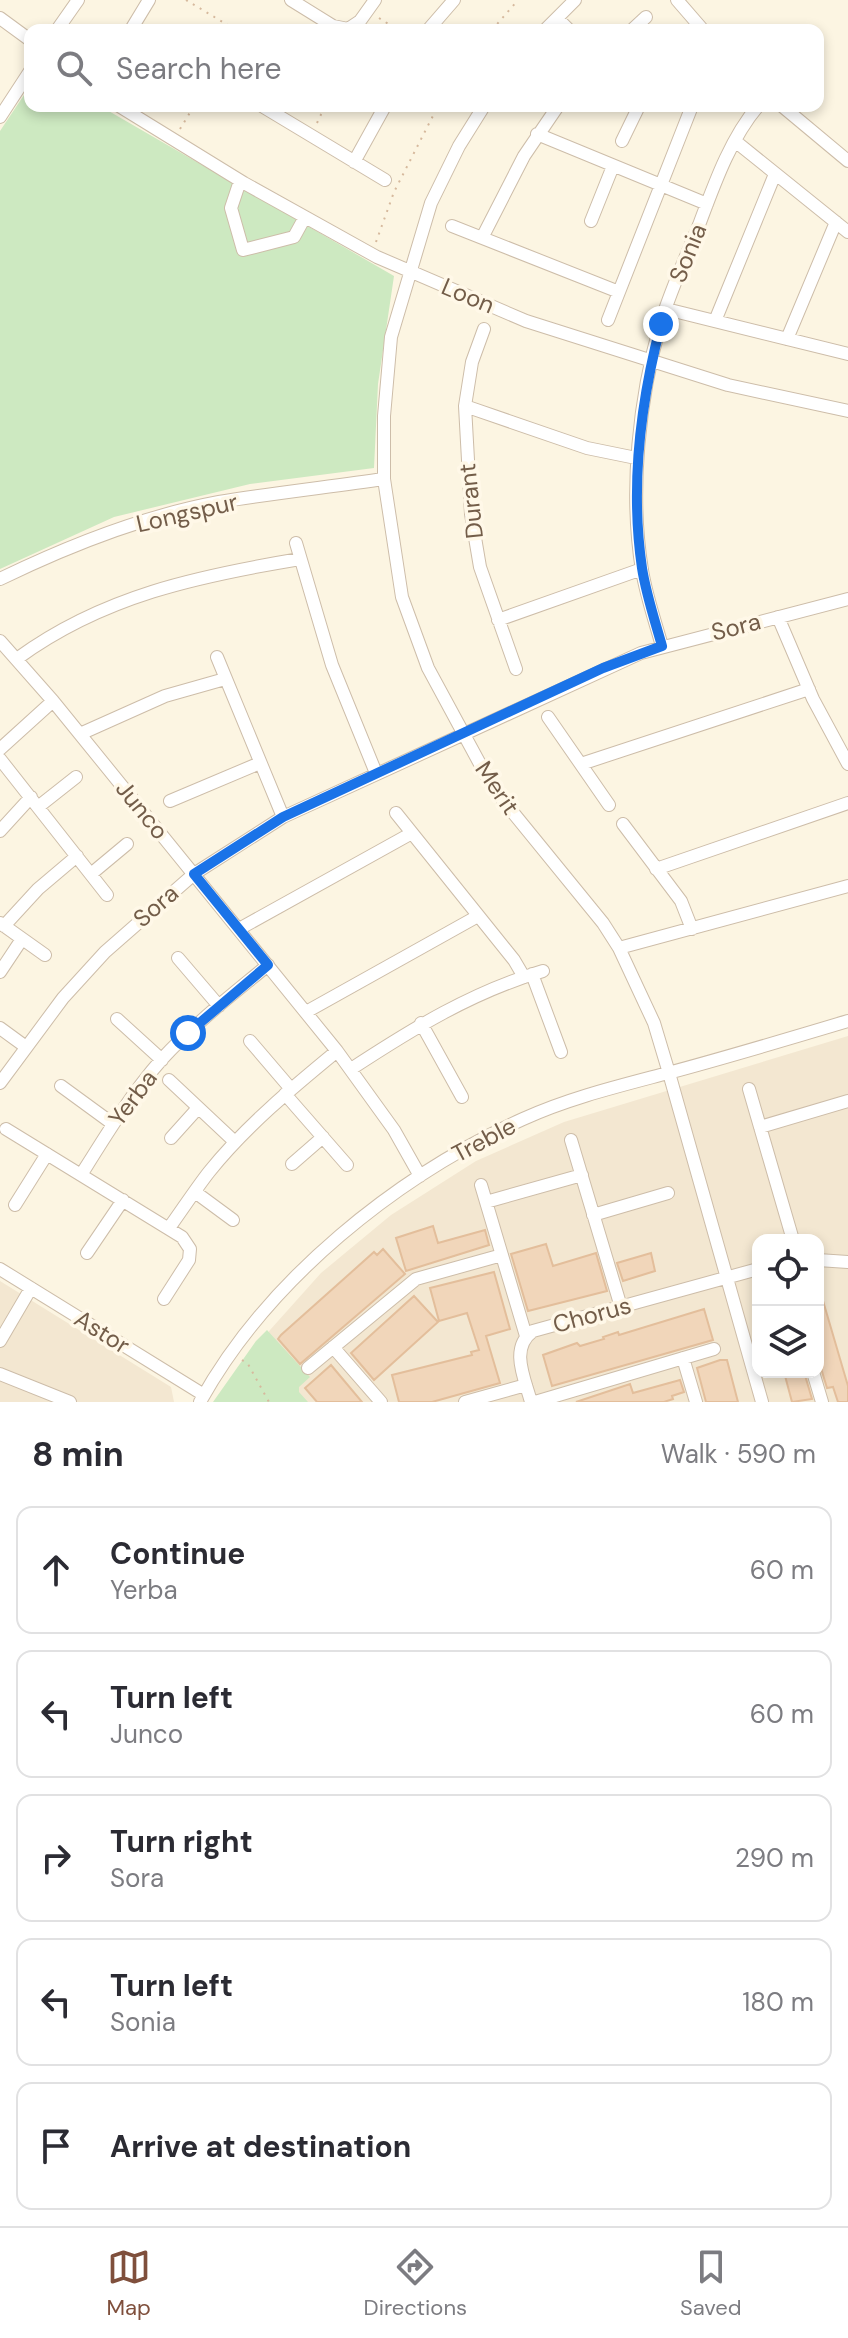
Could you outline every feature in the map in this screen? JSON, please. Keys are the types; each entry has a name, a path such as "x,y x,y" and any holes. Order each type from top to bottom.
{"street":[{"path":"61,24 78,0"},
{"path":"137,24 149,0"},
{"path":"291,0 330,24"},
{"path":"433,24 454,0"},
{"path":"551,24 575,0"},
{"path":"677,0 698,24"},
{"path":"356,24 371,6"},
{"path":"638,24 646,17"},
{"path":"0,18 24,36"},
{"path":"557,18 563,24"},
{"path":"0,117 24,80"},
{"name":"Loon","path":"129,112 240,181 372,254 526,321 728,385 848,411"},
{"path":"272,112 385,180"},
{"path":"354,162 382,112"},
{"name":"Merit","path":"480,112 459,146 431,203 391,337 384,416 384,479 402,597 428,668 493,788 603,923 619,948 654,1023 762,1402"},
{"path":"483,236 508,183 554,112"},
{"path":"622,141 636,112"},
{"path":"608,320 690,112"},
{"name":"Sonia","path":"662,646 642,569 636,458 651,362 666,309 707,204 735,141 754,112"},
{"path":"789,112 848,161"},
{"path":"537,134 707,204"},
{"path":"735,141 848,232"},
{"path":"591,221 613,166"},
{"path":"715,321 775,174"},
{"path":"240,181 231,208 243,250 294,237 305,217"},
{"path":"787,339 836,222"},
{"path":"452,226 619,292"},
{"path":"666,309 848,354"},
{"name":"Durant","path":"484,329 472,362 465,406 471,514 480,567 516,669"},
{"path":"465,406 587,448 636,458"},
{"name":"Longspur","path":"0,579 58,551 149,520 217,502 384,479"},
{"path":"296,543 332,665 376,773"},
{"path":"18,658 46,638 103,608 165,586 300,559"},
{"path":"498,620 642,569"},
{"name":"Sora","path":"0,1083 63,998 105,952 194,874 283,817 603,668 662,646 848,599"},
{"path":"778,617 809,689 848,764"},
{"name":"Junco","path":"0,641 18,658 337,1051 394,1130 420,1176"},
{"path":"217,657 283,817"},
{"path":"80,734 165,696 225,679"},
{"path":"581,764 809,689"},
{"path":"2,744 53,701"},
{"path":"548,717 609,805"},
{"path":"0,759 107,895"},
{"path":"170,801 260,763"},
{"path":"0,831 34,802 76,777"},
{"path":"656,869 848,803"},
{"path":"396,813 478,916 533,974 561,1052"},
{"path":"623,824 681,901 692,929"},
{"path":"239,929 412,833"},
{"path":"91,874 127,844"},
{"path":"45,955 2,925 77,856"},
{"path":"619,948 848,886"},
{"path":"306,1012 478,916"},
{"path":"0,972 22,939"},
{"path":"178,958 219,1006"},
{"name":"Yerba","path":"81,1175 113,1124 162,1060 268,965"},
{"path":"351,1069 421,1023 533,974"},
{"path":"117,1019 162,1060"},
{"name":"Treble","path":"202,1398 259,1317 291,1282 357,1222 420,1176 524,1119 620,1085 848,1021"},
{"path":"421,1023 462,1097"},
{"path":"0,1028 26,1047"},
{"path":"250,1041 347,1165"},
{"path":"169,1228 235,1142 288,1091 337,1051"},
{"path":"169,1080 235,1142"},
{"path":"61,1086 113,1124"},
{"path":"749,1089 791,1234"},
{"path":"760,1127 848,1101"},
{"path":"171,1138 198,1108"},
{"path":"6,1129 182,1237 190,1249 189,1260 164,1299"},
{"path":"292,1164 323,1137"},
{"path":"571,1140 621,1307"},
{"path":"15,1205 47,1154"},
{"path":"486,1202 582,1175"},
{"path":"481,1185 526,1336"},
{"path":"195,1192 233,1220"},
{"path":"593,1215 668,1193"},
{"path":"87,1253 123,1200"},
{"path":"308,1368 416,1279 502,1255"},
{"path":"824,1260 848,1262"},
{"name":"Astor","path":"0,1269 202,1398"},
{"name":"Chorus","path":"533,1402 519,1352 526,1336 533,1331 752,1271"},
{"path":"0,1341 31,1288"},
{"path":"333,1347 381,1402"},
{"path":"533,1402 714,1349"},
{"path":"683,1358 696,1402"},
{"path":"0,1374 65,1401"},
{"path":"815,1378 822,1402"},
{"path":"465,1402 526,1385"}],"path":[{"path":"186,0 226,24"},
{"path":"497,24 518,0"},
{"path":"371,6 391,24"},
{"path":"174,140 190,112"},
{"path":"311,136 322,112"},
{"path":"372,254 394,192 435,112"},
{"path":"232,1353 248,1364 269,1402"}],"shaded area":[{"path":"848,1036 848,1402 217,1402 270,1330 321,1273 391,1215 476,1161 564,1122"},
{"path":"0,1281 171,1387 174,1402 0,1402"}],"green space":[{"path":"24,95 24,112 110,112 394,276 378,384 374,468 250,484 114,517 0,569 0,131"},
{"path":"267,1330 310,1377 299,1387 299,1392 308,1402 213,1402 256,1341"}],"building":[{"path":"433,1226 438,1243 485,1230 489,1245 406,1271 396,1238"},
{"path":"546,1244 553,1266 596,1253 607,1291 528,1311 511,1254"},
{"path":"383,1249 405,1274 300,1364 278,1339 374,1252 377,1255"},
{"path":"651,1253 655,1271 623,1281 617,1263"},
{"path":"494,1272 510,1329 486,1336 500,1383 432,1402 399,1402 392,1375 472,1355 471,1352 479,1350 467,1313 439,1321 430,1288"},
{"path":"414,1296 438,1322 374,1380 351,1353"},
{"path":"824,1304 848,1386 848,1402 838,1402 833,1387 827,1388 824,1378"},
{"path":"704,1309 713,1340 552,1386 543,1355"},
{"path":"727,1360 738,1402 706,1402 697,1368"},
{"path":"331,1365 362,1402 317,1402 305,1388"},
{"path":"786,1378 806,1378 812,1399 792,1402"},
{"path":"680,1380 684,1392 664,1402 576,1402 630,1384 633,1393"}],"route":[{"path":"188,1033 268,965 194,874 283,817 603,668 662,646 642,569 636,458 651,362 661,324"}]}
